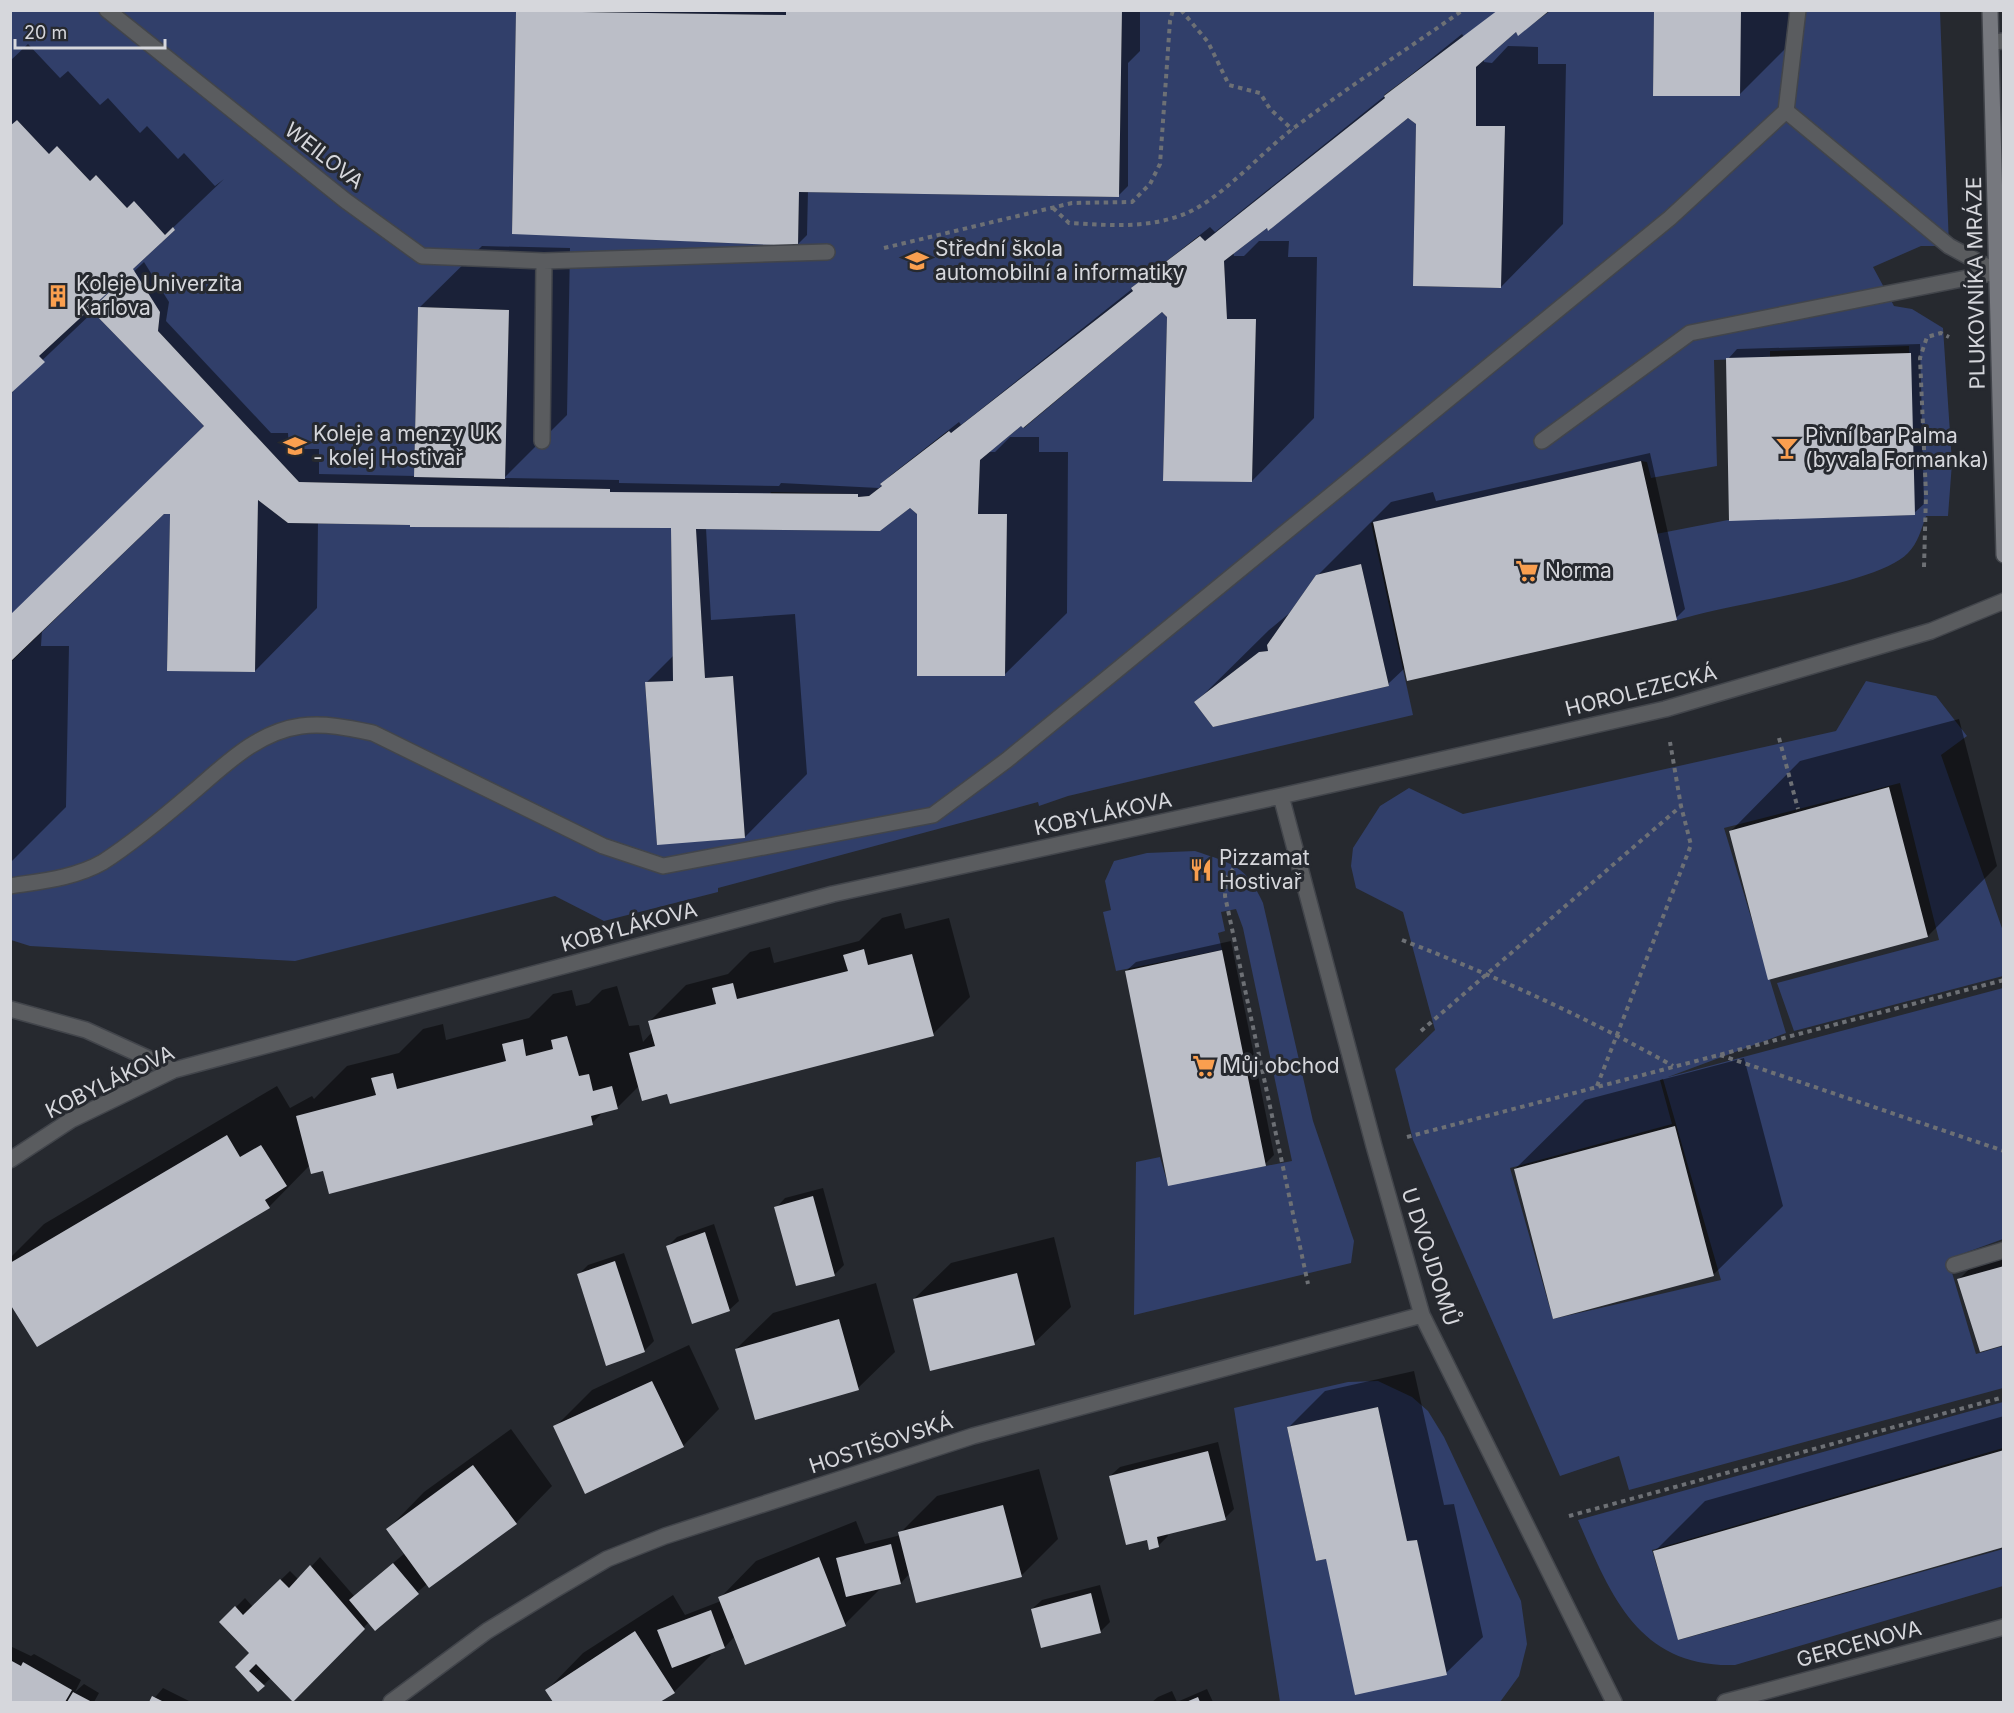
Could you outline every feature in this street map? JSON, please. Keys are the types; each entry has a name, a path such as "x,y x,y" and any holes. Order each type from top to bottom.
{"street":[{"name":"WEILOVA","path":"107,10 346,201 422,256 544,261 827,252"},
{"path":"10,886 66,877 102,862 173,809 240,752 270,735 300,726 335,726 374,733 603,846 663,866 933,815 1016,752 1670,218 1786,111 1798,10"},
{"name":"PLUKOVNÍKA MRÁZE","path":"1990,10 1997,42 1999,182 1997,272 2004,555"},
{"path":"1786,111 1949,246 1997,272"},
{"path":"542,441 544,261"},
{"path":"1542,441 1690,333 1997,272"},
{"name":"HOROLEZECKÁ","path":"1281,796 1665,709 1931,631 2004,601"},
{"name":"KOBYLÁKOVA","path":"10,1160 71,1120 174,1070 833,894 1281,796"},
{"name":"U DVOJDOMŮ","path":"1281,796 1374,1146 1422,1315 1614,1702"},
{"path":"10,1009 86,1030 174,1070"},
{"path":"1954,1265 2004,1250"},
{"name":"HOSTIŠOVSKÁ","path":"391,1702 487,1631 554,1590 607,1559 665,1536 973,1436 1422,1315"},
{"name":"GERCENOVA","path":"1725,1702 2004,1627"}],"path":[{"path":"884,248 1072,203 1132,202 1150,184 1160,164 1170,21 1173,10"},
{"path":"1181,10 1208,42 1229,85 1260,93 1270,109 1293,130"},
{"path":"1053,208 1069,223 1080,224 1138,226 1184,215 1219,192 1345,90 1463,10"},
{"path":"1924,567 1926,494 1920,358 1927,337 1941,333 1949,337"},
{"path":"1597,1086 1619,1036 1691,845 1681,806 1665,709"},
{"path":"1779,738 1798,809"},
{"path":"1421,1030 1485,972 1681,806"},
{"path":"1239,862 1226,878 1225,896 1308,1284"},
{"path":"1402,940 1485,972 1619,1036 1674,1066"},
{"path":"1406,1137 2004,980"},
{"path":"1720,1055 2004,1151"},
{"path":"1569,1516 2004,1398"}],"shaded area":[{"path":"11,11 516,11 512,233 798,246 799,192 1119,197 1122,11 1498,11 1384,95 1385,98 1205,241 1199,236 1131,288 1133,291 951,433 948,431 880,484 882,486 869,496 771,492 770,495 610,492 610,489 299,482 158,331 160,312 133,270 91,310 204,426 11,615 11,394 39,356 175,230 173,227 165,235 134,202 127,208 96,175 90,181 58,147 49,154 17,120 11,126","holes":["418,307 509,310 505,479 414,477"]},
{"path":"516,11 786,11 786,15"},
{"path":"1550,11 1654,11 1653,95 1739,96 1741,11 1940,11 1949,246 1921,246 1873,267 1894,306 1912,309 1943,328 1952,463 1948,516 1926,516 1917,541 1908,553 1891,565 1866,575 1799,593 1675,621 1656,534 1728,520 1913,515 1909,346 1770,351 1770,358 1714,360 1717,466 1651,478 1647,462 1641,461 1371,523 1413,715 1068,796 1039,806 1038,802 718,888 718,892 604,921 555,896 295,961 30,946 11,940 11,662 164,514 170,514 167,670 255,672 258,500 288,523 410,525 411,527 671,528 673,681 645,683 657,844 745,838 733,676 705,678 696,529 880,531 910,508 917,514 917,676 1005,676 1007,514 978,514 980,460 1021,426 1024,428 1162,312 1167,317 1163,480 1252,482 1256,319 1227,319 1224,261 1267,228 1269,230 1408,118 1416,124 1413,286 1501,288 1505,126 1476,126 1476,67 1516,32 1518,35","holes":["1361,564 1389,686 1213,727 1194,702 1259,652 1268,651 1267,645 1316,575"]},
{"path":"1866,681 1936,696 1967,736 1941,755 2003,931 2003,976 1794,1031 1777,983 1939,940 1900,783 1724,828 1786,1033 1668,1077 2003,988 2003,1239 1948,1259 1976,1354 2003,1346 2003,1388 1629,1490 1619,1456 1560,1476 1413,1140 1395,1069 1435,1030 1403,912 1356,888 1351,866 1353,848 1380,806 1409,788 1463,814 1836,731","holes":["1663,1079 1721,1280 1553,1319 1510,1168 1672,1124 1660,1080"]},
{"path":"1195,851 1229,863 1244,873 1257,890 1263,903 1313,1121 1354,1241 1351,1263 1134,1315 1136,1162 1160,1157 1168,1185 1292,1161 1243,928 1236,909 1221,912 1225,931 1218,933 1222,950 1116,971 1103,912 1111,910 1105,881 1114,861 1147,853"},
{"path":"1378,1381 1412,1397 1428,1411 1444,1437 1521,1601 1527,1644 1519,1676 1500,1702 1280,1702 1234,1408 1348,1382","holes":["1378,1407 1407,1541 1417,1540 1446,1675 1326,1559 1316,1561 1287,1427"]},
{"path":"2003,1402 2003,1448 1652,1550 1679,1640 2003,1549 2003,1586 1735,1665 1702,1663 1675,1654 1652,1640 1633,1622 1617,1600 1578,1520"}],"building":[{"path":"786,10 1122,10 1119,197 799,192 798,246 512,234 516,11 786,15"},
{"path":"1498,10 1550,10 1518,36 1516,32 1476,67 1476,126 1505,126 1501,288 1413,286 1416,124 1408,118 1268,231 1267,228 1224,261 1227,319 1256,319 1252,482 1163,481 1167,317 1162,312 1023,428 1021,426 980,460 978,514 1007,514 1005,676 917,676 917,514 910,508 880,531 696,529 705,678 733,676 745,838 657,845 645,682 673,681 671,528 410,527 410,525 288,523 258,500 255,672 167,671 170,514 164,514 10,662 10,615 204,426 91,310 129,273 39,356 45,362 10,394 10,126 17,120 49,154 57,146 90,181 96,175 127,208 134,201 165,235 173,227 175,230 133,269 160,312 158,331 299,482 610,489 610,492 858,494 858,497 869,496 882,486 880,484 949,431 951,433 1133,291 1131,288 1200,236 1205,241 1385,98 1384,96"},
{"path":"1654,10 1741,10 1740,96 1653,96"},
{"path":"418,307 509,310 505,479 414,477"},
{"path":"1911,353 1915,515 1729,521 1726,358"},
{"path":"1641,461 1677,620 1407,681 1373,522"},
{"path":"1361,564 1389,686 1213,727 1194,702 1259,652 1268,651 1267,645 1316,575"},
{"path":"1889,787 1928,937 1768,980 1729,831"},
{"path":"864,949 868,965 912,954 934,1036 670,1104 667,1094 642,1101 629,1053 655,1046 648,1021 716,1004 712,988 733,983 737,999 848,971 843,955"},
{"path":"1222,950 1266,1166 1168,1186 1125,971"},
{"path":"567,1036 579,1076 589,1074 593,1091 612,1086 618,1109 591,1116 593,1125 329,1194 323,1171 311,1174 296,1116 376,1095 371,1078 393,1073 397,1089 506,1061 502,1044 523,1039 526,1056 553,1049 551,1040"},
{"path":"1675,1126 1714,1276 1553,1319 1514,1169"},
{"path":"227,1135 240,1157 261,1145 287,1186 265,1200 270,1208 37,1347 10,1304 10,1263"},
{"path":"813,1196 835,1276 796,1286 774,1207"},
{"path":"705,1232 730,1311 692,1324 666,1246"},
{"path":"615,1261 645,1352 606,1366 577,1274"},
{"path":"2004,1266 2004,1345 1980,1352 1957,1279"},
{"path":"1017,1273 1035,1345 930,1371 913,1299"},
{"path":"839,1319 859,1390 755,1420 735,1349"},
{"path":"652,1381 684,1447 585,1494 553,1426"},
{"path":"1378,1407 1407,1541 1417,1540 1447,1675 1355,1695 1326,1559 1316,1561 1287,1427"},
{"path":"2004,1450 2004,1547 1678,1640 1653,1551"},
{"path":"1208,1451 1226,1520 1157,1537 1159,1547 1149,1550 1147,1540 1126,1545 1109,1476"},
{"path":"473,1465 517,1524 429,1588 386,1529"},
{"path":"1003,1505 1022,1577 916,1603 898,1532"},
{"path":"891,1544 901,1584 846,1597 836,1558"},
{"path":"819,1557 846,1626 745,1665 718,1597"},
{"path":"393,1563 419,1594 375,1631 349,1600"},
{"path":"310,1565 365,1629 293,1702 256,1664 249,1671 265,1686 258,1692 235,1667 249,1653 219,1622 235,1606 243,1615 280,1579 289,1588"},
{"path":"1091,1593 1101,1633 1041,1648 1031,1609"},
{"path":"711,1610 725,1648 672,1668 657,1630"},
{"path":"635,1631 675,1693 660,1702 553,1702 545,1690"},
{"path":"10,1660 21,1666 23,1662 72,1690 65,1702 10,1702"},
{"path":"73,1692 92,1702 67,1702"},
{"path":"152,1696 164,1702 149,1702"},
{"path":"1198,1697 1200,1702 1186,1702"}],"place":[{"name":"Střední škola automobilní a informatiky","path":"917,261"},
{"name":"Koleje Univerzita Karlova","path":"58,296"},
{"name":"Koleje a menzy UK - kolej Hostivař","path":"295,446"},
{"name":"Pivní bar Palma (byvala Formanka)","path":"1787,448"},
{"name":"Norma","path":"1527,571"},
{"name":"Pizzamat Hostivař","path":"1201,870"},
{"name":"Můj obchod","path":"1204,1066"}]}
